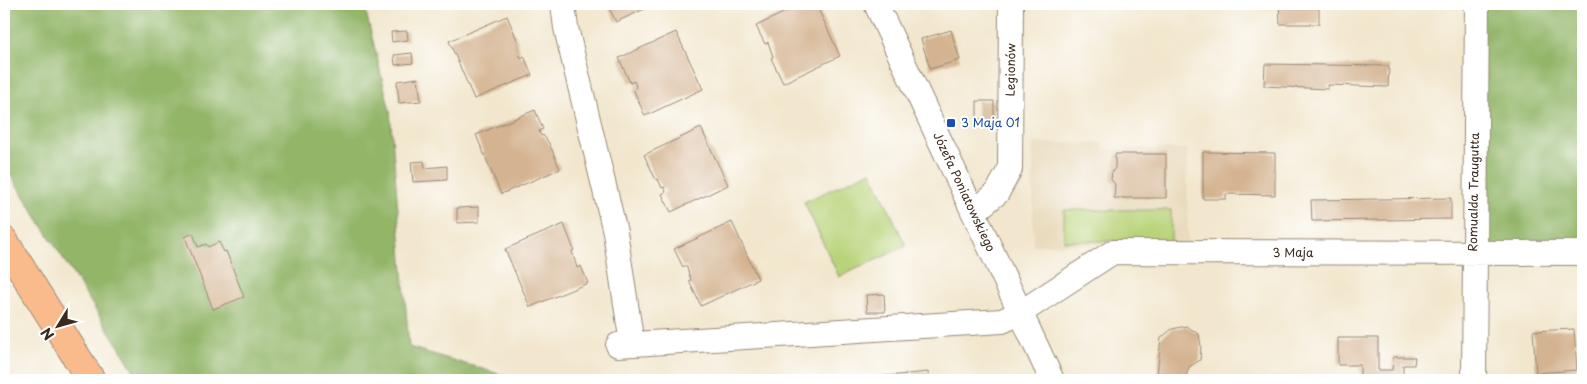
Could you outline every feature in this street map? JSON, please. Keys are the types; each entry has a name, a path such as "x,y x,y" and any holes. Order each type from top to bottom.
{"main road":[{"path":"4,241 91,380"}],"street":[{"name":"3 Maja","path":"563,4 566,28 615,232 625,344 1002,321 1020,313 1112,252 1583,253"},
{"name":"Józefa Poniatowskiego","path":"876,4 1052,380"},
{"name":"Legionów","path":"974,212 997,193 1010,169 1011,4"},
{"name":"Romualda Traugutta","path":"1474,380 1477,4"}],"shaded area":[{"path":"1033,143 1102,143 1103,149 1187,149 1188,245 1033,245"}],"green space":[{"path":"4,4 364,4 390,111 409,347 519,380 140,380 4,165"},
{"path":"1472,4 1583,4 1583,253 1474,253"},
{"path":"871,171 906,246 839,277 804,202"},
{"path":"1064,210 1171,210 1171,241 1064,241"}],"building":[{"path":"607,4 655,4 616,22"},
{"path":"802,4 816,4 840,56 783,83 771,58 773,57 768,42 765,44 756,26"},
{"path":"1279,4 1319,4 1319,24 1280,24"},
{"path":"507,16 518,42 521,58 524,56 532,75 474,99 449,41"},
{"path":"951,30 960,60 930,69 921,39"},
{"path":"407,31 408,40 392,42 391,32"},
{"path":"676,32 703,89 645,116 634,91 636,86 634,81 630,83 619,58"},
{"path":"412,53 413,63 395,65 394,55"},
{"path":"1265,64 1389,66 1388,87 1328,85 1328,89 1264,86"},
{"path":"418,78 421,101 399,103 397,81"},
{"path":"977,101 994,101 994,119 977,119"},
{"path":"535,110 543,129 539,131 541,136 543,135 549,143 560,169 501,194 476,135"},
{"path":"701,128 728,185 671,212 662,194 666,192 664,187 662,188 658,179 656,180 644,155"},
{"path":"1203,152 1275,153 1275,195 1226,194 1226,199 1203,199"},
{"path":"1115,154 1166,154 1166,198 1114,198 1115,184 1111,180 1112,172 1115,168"},
{"path":"424,161 425,168 447,166 447,180 413,182 411,162"},
{"path":"1451,198 1451,219 1312,221 1311,200"},
{"path":"479,207 479,222 457,223 457,208"},
{"path":"732,222 758,279 701,306 689,281 691,280 686,265 683,267 674,249"},
{"path":"564,224 574,250 572,251 577,268 581,266 588,283 530,307 505,249"},
{"path":"193,233 198,247 206,244 208,247 219,242 224,252 226,251 244,297 213,309 185,237"},
{"path":"884,294 885,312 867,312 866,295"},
{"path":"1186,326 1199,334 1201,346 1200,360 1189,367 1185,380 1142,380 1157,374 1161,338 1172,329"},
{"path":"1574,329 1577,370 1536,373 1533,331"},
{"path":"1338,338 1378,338 1378,370 1392,370 1393,357 1415,357 1414,365 1403,365 1403,380 1360,379 1360,365 1338,365"},
{"path":"928,372 929,380 858,380 858,379"}],"place":[{"name":"3 Maja 01","path":"951,123"}]}
